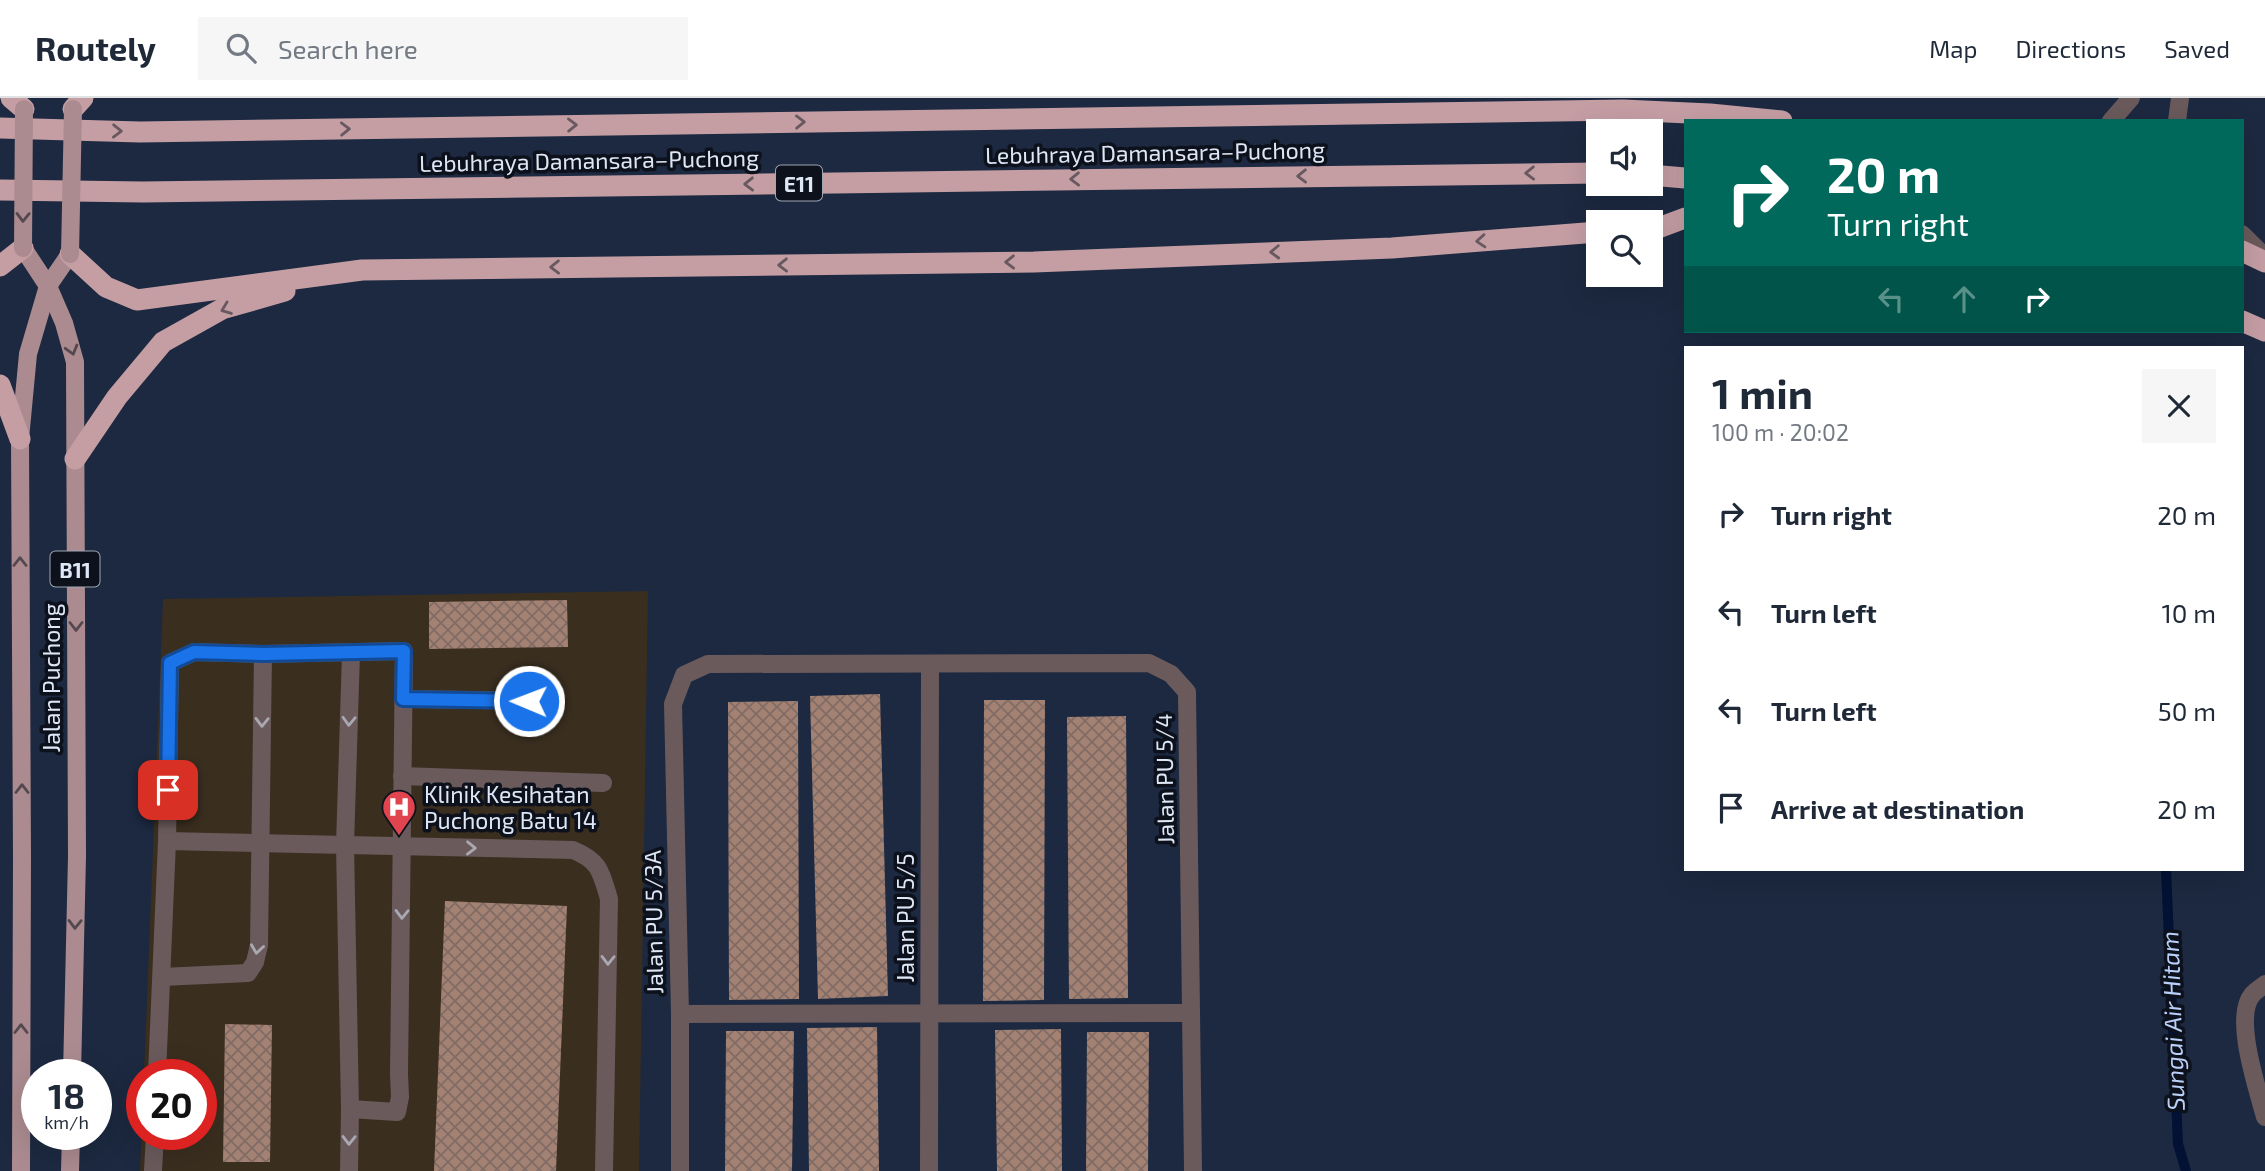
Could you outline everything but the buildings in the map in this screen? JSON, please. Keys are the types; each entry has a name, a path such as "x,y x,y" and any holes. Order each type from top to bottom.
{"highway":[{"path":"1565,98 1623,110"},
{"name":"Lebuhraya Damansara–Puchong","path":"0,128 141,132 1623,110 1761,119"},
{"name":"Lebuhraya Damansara–Puchong","path":"0,190 142,192 1586,173"},
{"path":"1663,176 1684,178"},
{"path":"1663,226 1684,218"},
{"path":"70,254 106,287 137,300 362,270 1034,262 1392,248 1586,233"},
{"path":"0,266 23,248"},
{"path":"2244,252 2265,259"},
{"path":"75,459 117,397 163,342 222,309 362,270"},
{"path":"2244,322 2265,331"},
{"path":"0,385 20,439"}],"main road":[{"path":"22,102 23,248"},
{"path":"70,254 75,102"},
{"name":"Jalan Puchong","path":"23,248 48,286 64,323 75,362 77,856 72,1059"},
{"name":"Jalan Puchong","path":"20,1171 23,858 20,439 28,354 48,286 70,254"},
{"path":"70,1171 71,1150"}],"street":[{"path":"2113,119 2131,98"},
{"path":"2177,119 2180,98"},
{"path":"2244,236 2265,259"},
{"path":"158,1059 167,841 170,663 194,652 264,654 404,651 400,1097 397,1112 350,1110"},
{"path":"349,1171 345,845 351,653"},
{"path":"162,976 248,973 256,962 259,945 264,654"},
{"name":"Jalan PU 5/4","path":"684,675 708,664 1149,663 1171,674 1188,692 1193,1171"},
{"name":"Jalan PU 5/5","path":"929,1171 930,664"},
{"name":"Jalan PU 5/3A","path":"680,1171 680,1014 673,704 684,675"},
{"path":"403,699 555,701"},
{"path":"402,776 603,783"},
{"path":"167,841 573,850 589,857 601,872 609,899 604,1171"},
{"path":"2265,985 2251,996 2245,1012 2247,1050 2265,1117"},
{"path":"680,1014 1192,1013"},
{"path":"153,1171 154,1150"}],"shaded area":[{"name":"Klinik Kesihatan Puchong Batu 14","path":"648,591 639,1171 140,1171 141,1150 217,1150 217,1059 145,1059 163,599"}],"waterway":[{"name":"Sungai Air Hitam","path":"2166,871 2178,1144 2186,1171"}],"place":[{"name":"Klinik Kesihatan Puchong Batu 14","path":"399,837"}],"route":[{"path":"168,790 170,663 194,652 264,654 404,651 403,699 529,701"}]}
